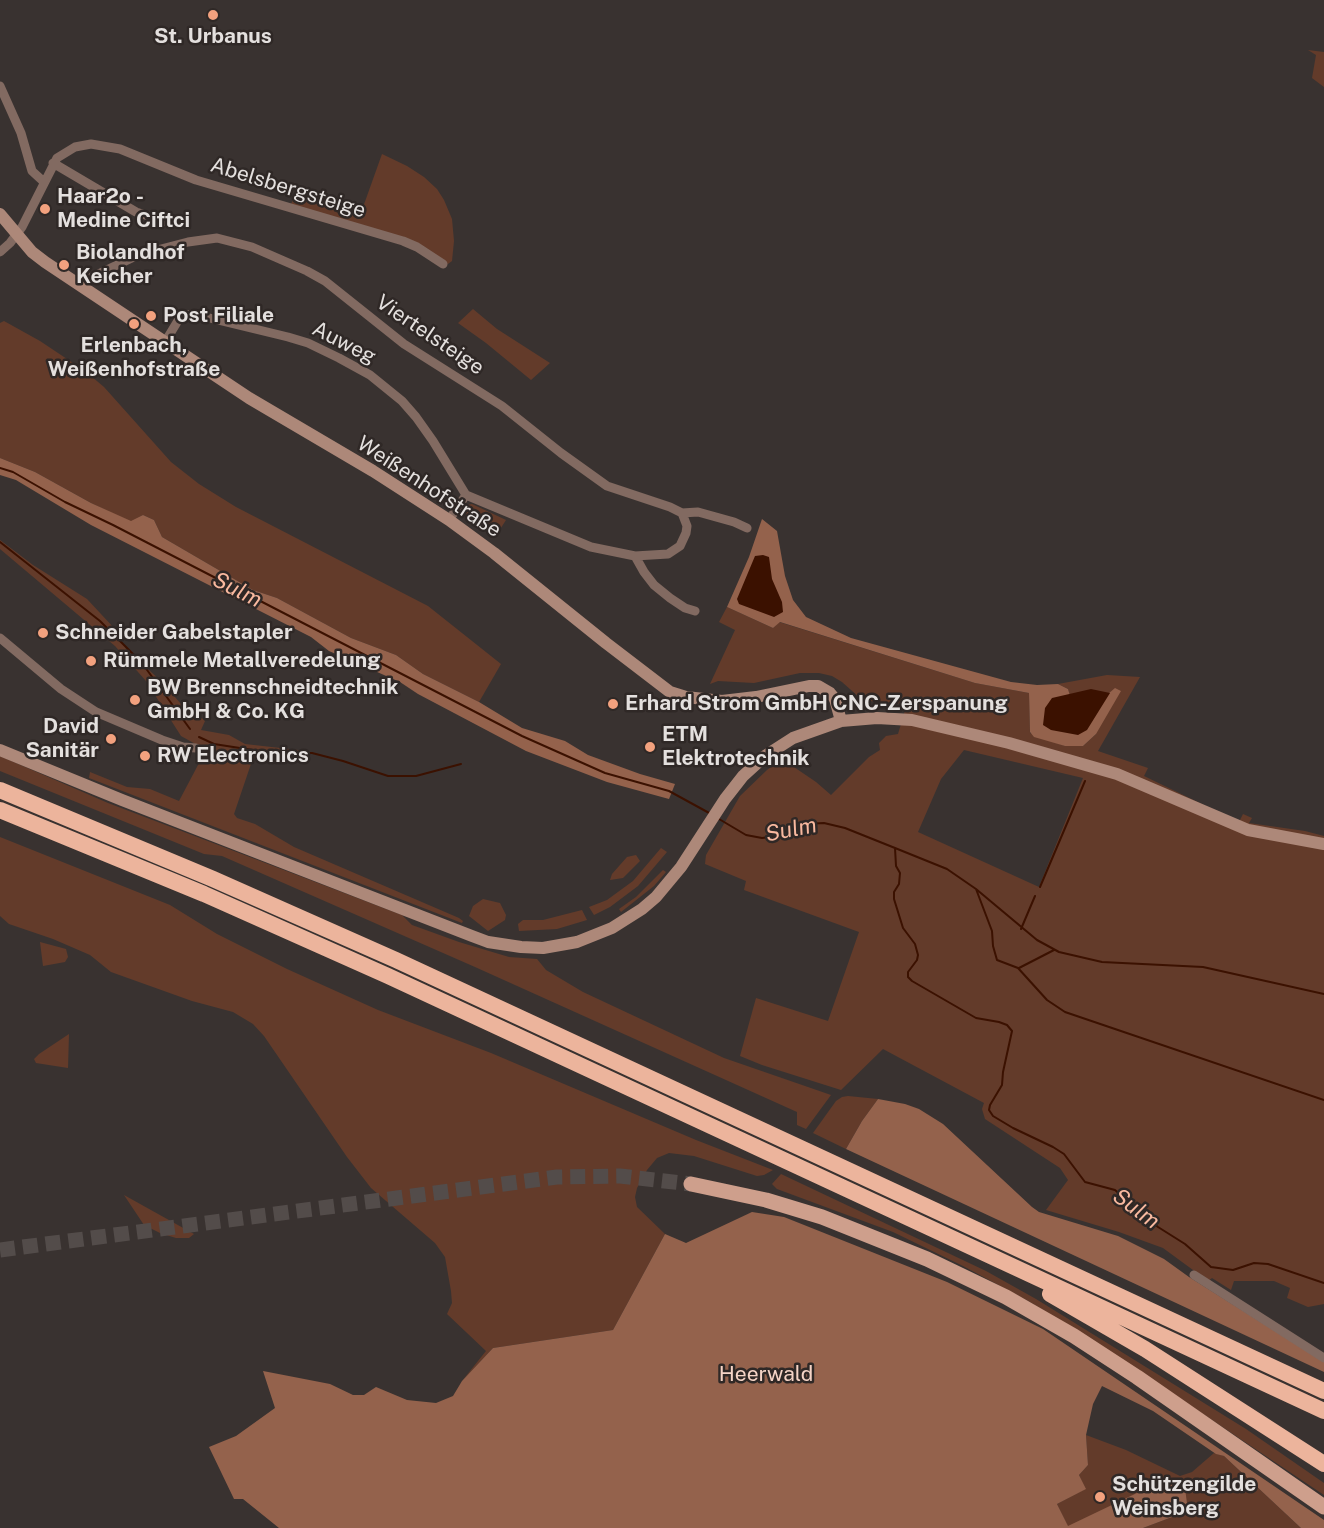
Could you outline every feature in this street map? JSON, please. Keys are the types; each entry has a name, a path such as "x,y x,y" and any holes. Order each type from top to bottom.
{"highway":[{"path":"0,790 306,920 1324,1391"},
{"path":"0,810 277,926 1324,1411"},
{"path":"988,1255 1174,1367 1324,1464"}],"main road":[{"path":"691,1184 766,1200 822,1217 927,1259 1006,1297 1074,1336 1137,1377 1324,1507"}],"street":[{"path":"0,86 21,133 32,171 44,182"},
{"name":"Abelsbergsteige","path":"53,163 66,151 83,145 104,145 196,180 403,241 443,264"},
{"path":"0,252 18,234 53,163 136,212 170,223"},
{"name":"Weißenhofstraße","path":"0,214 36,256 249,398 373,471 449,520 670,692 686,697 722,701 818,686 835,699 841,721"},
{"name":"Viertelsteige","path":"82,286 102,272 138,255 189,242 217,238 252,247 325,281 398,339 502,406 594,478 622,492 682,513 698,512 747,528"},
{"name":"Auweg","path":"165,342 179,319 192,314 298,340 339,358 370,375 402,401 433,441 466,495"},
{"path":"449,520 466,495 591,547 635,556 668,554 680,546 687,526 682,513"},
{"path":"635,556 654,585 685,608 694,611"},
{"path":"0,638 62,689 96,712 162,740 183,747 196,748"},
{"path":"0,750 472,936 488,942 521,947 543,948 577,942 612,928 642,909 669,883 743,776 765,756 793,738 841,721 877,718 912,720 1009,743 1118,774 1248,830 1324,844"},
{"path":"1194,1275 1324,1358"}],"shaded area":[{"path":"1308,50 1324,52 1324,87 1312,78 1316,55"},
{"path":"382,154 424,177 437,189 444,200 452,219 454,241 452,261 448,264 426,248 291,204 300,185 359,214"},
{"path":"473,309 497,329 550,363 531,380 458,323"},
{"path":"4,321 40,341 85,371 104,387 171,462 199,484 236,507 428,606 501,664 479,702 423,674 396,655 351,638 277,598 253,590 162,537 154,520 143,515 131,522 35,472 0,458 0,323"},
{"path":"472,504 506,520 497,534 462,512 467,505"},
{"path":"0,540 33,565 87,599 114,628 126,649 161,681 181,704 191,708 205,721 201,730 229,735 245,744 307,751 307,761 253,758 234,814 237,818 255,824 294,847 459,918 463,921 462,923 89,778 90,772 127,787 150,789 179,801 207,748 181,736 146,681 115,646 0,549"},
{"path":"755,556 769,557 772,579 782,602 783,612 774,617 739,604 737,599"},
{"path":"727,607 773,628 779,622 975,683 1029,693 1030,733 1065,746 1083,746 1096,734 1079,727 1068,689 1058,684 1107,675 1140,677 1098,751 1148,768 1144,776 1239,822 1243,814 1252,818 1249,823 1324,836 1324,1304 1308,1307 1287,1298 1290,1288 1274,1281 1234,1281 1231,1290 1212,1278 1208,1281 1163,1248 1046,1210 1068,1180 1060,1168 985,1119 982,1109 984,1103 883,1049 841,1090 740,1056 756,998 828,1021 859,932 744,890 746,881 705,864 706,855 740,796 767,770 778,762 788,763 831,795 869,757 880,750 879,743 886,736 898,734 907,704 869,701 860,698 842,682 832,676 819,673 800,673 754,683 718,681 710,684 735,630 719,622","holes":["964,750 1083,778 1039,887 918,832 941,779"]},
{"path":"1091,689 1110,693 1087,730 1078,735 1051,730 1043,725 1045,708 1052,698"},
{"path":"0,756 108,803 402,915 412,925 509,957 537,959 546,970 583,992 724,1058 831,1095 806,1129 797,1125 797,1112 475,967 222,856 204,854 0,771"},
{"path":"0,837 170,905 217,934 378,1010 491,1053 773,1170 757,1176 694,1156 669,1153 657,1158 647,1170 637,1188 635,1197 637,1207 665,1234 613,1330 493,1348 462,1381 486,1351 447,1314 452,1303 445,1257 435,1243 371,1188 264,1036 253,1024 233,1012 192,1001 111,972 90,955 9,924 0,916"},
{"path":"661,848 667,852 638,886 610,907 594,915 589,907 607,900 633,881"},
{"path":"636,855 640,861 623,878 610,880 612,874 627,857"},
{"path":"663,870 666,872 654,886 621,912 619,909 636,897"},
{"path":"483,899 500,903 506,915 505,920 488,931 469,916 473,906"},
{"path":"582,910 587,920 557,929 519,931 518,924 523,920 543,920"},
{"path":"40,942 66,949 68,957 65,962 43,966"},
{"path":"69,1034 68,1068 36,1063 34,1059 39,1054"},
{"path":"848,1096 878,1099 846,1149 813,1133 836,1101"},
{"path":"781,1174 986,1271 1036,1299 1246,1429 1324,1483 1324,1495 1115,1355 1030,1302 893,1232 777,1189 772,1184"},
{"path":"124,1195 194,1234 189,1238 176,1238 144,1225"},
{"path":"1086,1435 1126,1450 1180,1476 1192,1472 1214,1453 1224,1456 1301,1528 1143,1528 1188,1511 1164,1480 1068,1527 1057,1504 1085,1489 1079,1475 1088,1465"}],"green space":[{"path":"0,458 35,472 91,503 131,521 143,515 154,520 162,537 253,590 277,598 351,638 396,655 423,674 479,702 522,728 565,741 588,755 675,784 669,799 607,782 526,751 418,694 400,682 329,651 311,637 91,525 16,480 0,475"},
{"path":"762,519 777,531 785,576 793,600 806,617 851,638 1011,682 1037,685 1058,684 1068,689 1072,702 1108,694 1115,688 1121,691 1096,734 1083,746 1065,746 1034,737 1030,732 1029,693 975,683 780,622 773,628 727,607 749,557"},
{"path":"878,1099 919,1109 943,1124 1039,1212 1118,1236 1164,1259 1324,1362 1324,1372 846,1149"},
{"name":"Heerwald","path":"752,1212 784,1217 947,1282 1043,1329 1324,1520 1324,1528 1301,1528 1224,1456 1216,1454 1153,1411 1102,1386 1093,1404 1086,1435 1088,1465 1079,1475 1086,1489 1057,1504 1068,1526 1164,1480 1185,1488 1188,1511 1143,1528 279,1528 243,1499 234,1499 209,1447 236,1436 275,1408 263,1371 330,1384 353,1395 364,1395 376,1387 407,1400 436,1403 453,1396 462,1381 493,1348 613,1330 665,1234 686,1243"}],"waterway":[{"name":"Sulm","path":"0,468 13,472 65,502 522,736 605,773 669,791 711,814"},
{"path":"0,542 100,621 142,663 190,729"},
{"path":"199,737 214,744 272,753 312,753 388,776 416,776 461,764"},
{"path":"1040,887 1085,781"},
{"name":"Sulm","path":"719,819 746,835 762,838 778,836 793,827 805,824 824,823 845,828 895,848 896,866 900,873 894,899 903,928 915,944 918,955 908,972 908,977 976,1018 999,1022 1007,1025 1012,1031 1002,1085 990,1105 989,1110 993,1116 1064,1154 1085,1182 1115,1190 1158,1227 1185,1244 1211,1267 1233,1270 1254,1263 1268,1264 1324,1283"},
{"path":"895,848 947,869 976,889 1037,940 1059,952 1102,962 1203,967 1324,994"},
{"path":"976,889 992,931 997,960 1018,968 1047,1000 1065,1012 1324,1100"},
{"path":"1021,929 1035,896"},
{"path":"1019,968 1054,950"}],"tunnel":[{"path":"0,1250 557,1177 620,1176 691,1184"}],"place":[{"name":"St. Urbanus","path":"213,15"},
{"name":"Haar2o - Medine Ciftci","path":"45,209"},
{"name":"Biolandhof Keicher","path":"64,265"},
{"name":"Post Filiale","path":"151,316"},
{"name":"Erlenbach, Weißenhofstraße","path":"134,324"},
{"name":"Schneider Gabelstapler","path":"43,633"},
{"name":"Rümmele Metallveredelung","path":"91,661"},
{"name":"BW Brennschneidtechnik GmbH & Co. KG","path":"135,700"},
{"name":"Erhard Strom GmbH CNC-Zerspanung","path":"613,704"},
{"name":"David Sanitär","path":"111,739"},
{"name":"ETM Elektrotechnik","path":"650,747"},
{"name":"RW Electronics","path":"145,756"},
{"name":"Schützengilde Weinsberg","path":"1100,1497"}]}
